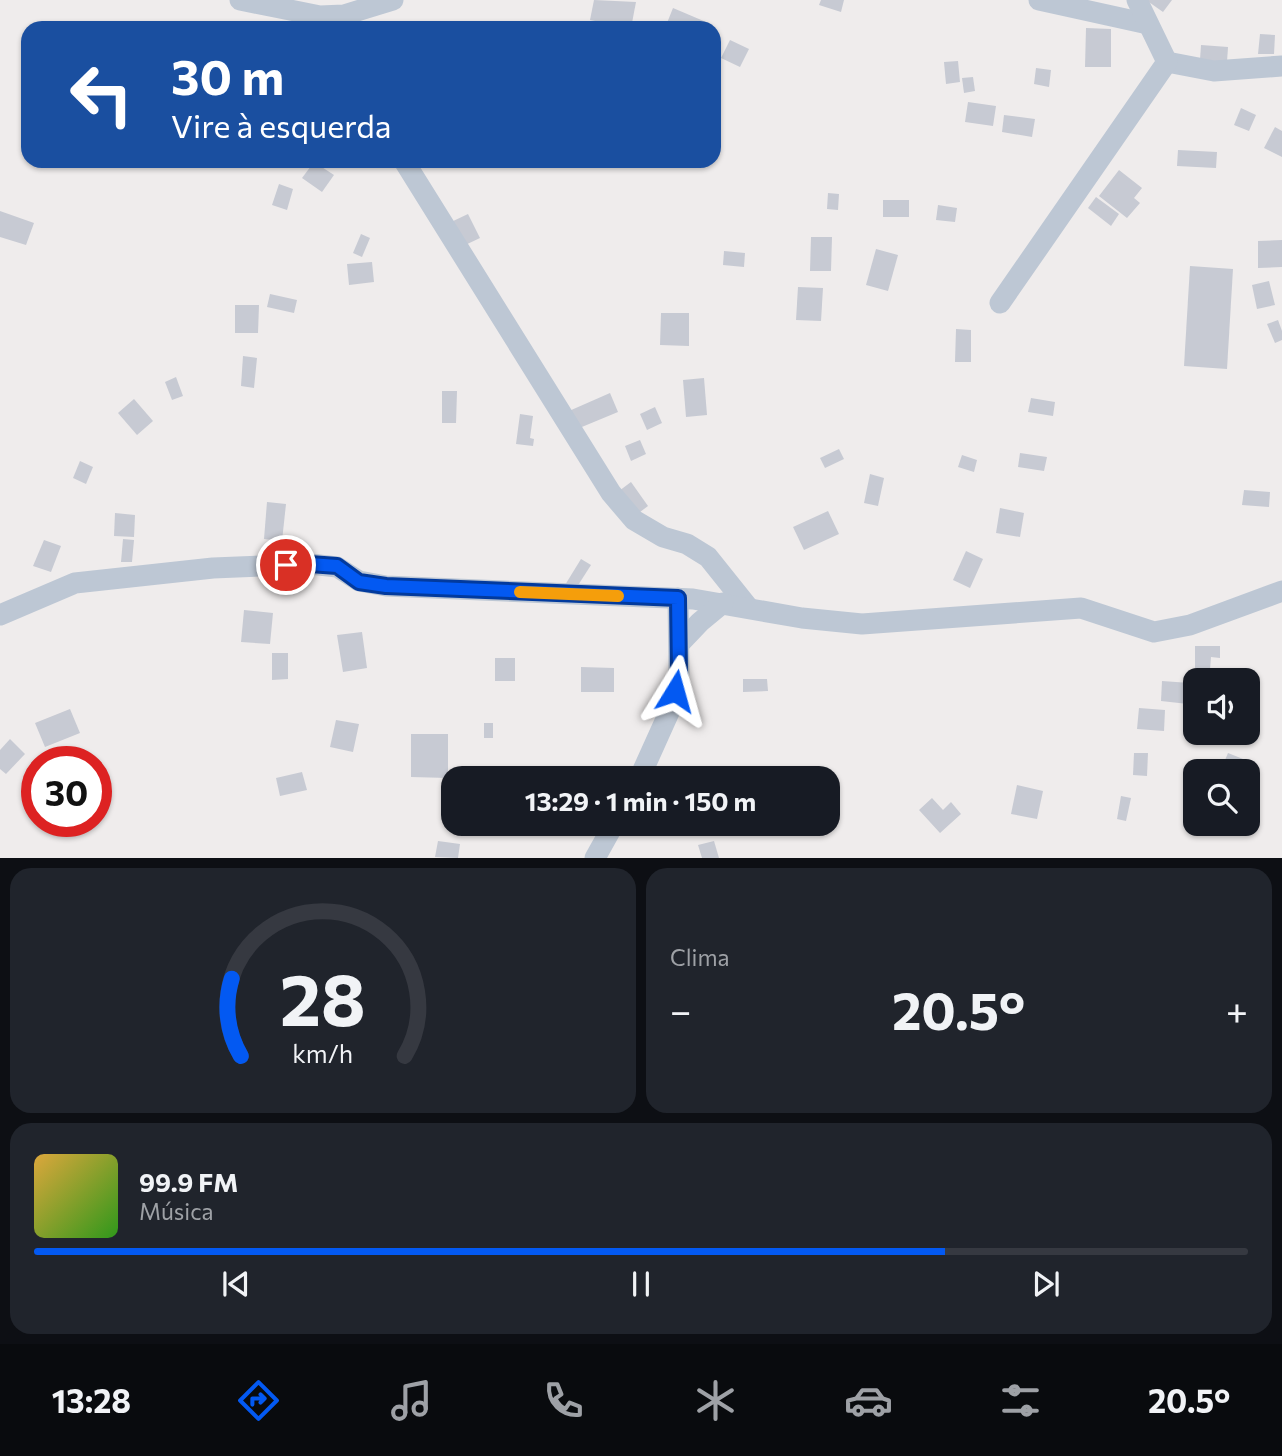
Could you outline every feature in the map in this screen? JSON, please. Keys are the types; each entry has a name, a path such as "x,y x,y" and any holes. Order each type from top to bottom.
{"street":[{"path":"240,0 343,21 393,0"},
{"path":"1039,0 1148,24"},
{"path":"1137,0 1167,61 1214,72 1282,66"},
{"path":"1000,303 1167,61"},
{"path":"408,168 611,493 634,520 663,537 687,544 708,557 748,607"},
{"path":"0,614 75,583 213,568 310,564 337,566 359,582 386,586 678,598 748,607 802,618 862,624 1081,608 1154,632 1190,625 1282,591"},
{"path":"645,766 671,708 679,674 678,598"},
{"path":"680,643 699,622 723,603"},
{"path":"595,858 607,836"}],"building":[{"path":"594,0 636,2 632,21 590,20"},
{"path":"821,0 844,0 841,12 819,5"},
{"path":"1146,0 1172,0 1163,12"},
{"path":"673,8 704,21 668,21"},
{"path":"1086,28 1111,29 1111,67 1085,67"},
{"path":"1260,34 1275,35 1274,54 1258,54"},
{"path":"730,40 749,49 740,67 721,58"},
{"path":"1201,45 1228,47 1227,62 1200,60"},
{"path":"958,61 960,82 946,84 944,62"},
{"path":"1036,68 1051,70 1049,87 1034,84"},
{"path":"973,77 975,91 964,93 962,78"},
{"path":"968,102 996,106 993,126 965,122"},
{"path":"1241,108 1256,115 1249,131 1234,125"},
{"path":"1004,115 1035,119 1032,137 1002,132"},
{"path":"1275,127 1282,131 1282,157 1264,148"},
{"path":"1178,150 1217,152 1216,168 1177,166"},
{"path":"310,168 323,168 334,175 322,192 302,178"},
{"path":"1119,170 1142,188 1134,198 1140,203 1127,218 1099,196"},
{"path":"279,184 293,189 287,210 272,205"},
{"path":"828,193 839,194 838,210 827,209"},
{"path":"1096,197 1119,214 1111,226 1088,208"},
{"path":"883,200 909,200 909,217 883,217"},
{"path":"938,205 957,208 955,222 936,220"},
{"path":"0,211 34,223 26,245 0,237"},
{"path":"468,214 480,238 461,247 449,223"},
{"path":"361,234 370,238 362,257 353,253"},
{"path":"811,237 832,237 831,271 810,271"},
{"path":"1282,240 1282,267 1258,268 1258,241"},
{"path":"876,249 898,255 888,291 866,285"},
{"path":"724,251 745,253 744,267 723,265"},
{"path":"372,262 374,282 349,285 347,264"},
{"path":"1190,266 1233,269 1227,369 1184,366"},
{"path":"1269,281 1275,305 1257,309 1252,285"},
{"path":"798,287 823,288 821,321 796,320"},
{"path":"270,294 297,300 294,313 267,307"},
{"path":"235,305 259,305 258,333 235,333"},
{"path":"661,313 689,313 689,346 660,345"},
{"path":"1278,320 1282,340 1275,343 1267,324"},
{"path":"956,329 971,330 971,362 955,362"},
{"path":"243,356 257,358 254,388 241,386"},
{"path":"176,377 183,396 172,400 165,382"},
{"path":"704,378 707,415 686,417 683,380"},
{"path":"442,391 457,391 456,423 442,423"},
{"path":"610,393 618,412 577,429 569,411"},
{"path":"1031,398 1055,402 1053,416 1028,412"},
{"path":"134,399 153,421 137,435 118,413"},
{"path":"655,407 662,423 647,430 640,414"},
{"path":"520,414 533,416 530,438 534,439 533,446 516,444"},
{"path":"640,440 646,454 631,461 625,446"},
{"path":"839,449 844,459 825,468 820,458"},
{"path":"1020,453 1047,457 1044,471 1018,467"},
{"path":"962,455 977,460 974,472 958,467"},
{"path":"80,461 93,467 86,484 73,478"},
{"path":"870,474 884,478 878,506 864,503"},
{"path":"631,482 648,506 636,515 619,491"},
{"path":"1244,490 1270,492 1269,507 1242,505"},
{"path":"267,502 286,504 282,541 264,539"},
{"path":"1000,508 1024,513 1020,537 996,533"},
{"path":"828,511 839,534 804,550 793,527"},
{"path":"115,513 135,515 134,537 114,536"},
{"path":"123,539 134,540 132,562 121,562"},
{"path":"44,540 61,546 51,572 33,566"},
{"path":"966,551 983,559 970,588 953,580"},
{"path":"581,559 591,565 575,590 565,585"},
{"path":"244,610 273,613 270,644 241,642"},
{"path":"362,632 367,668 343,672 337,635"},
{"path":"1195,646 1220,646 1220,658 1211,657 1210,668 1195,668"},
{"path":"272,653 288,653 288,679 272,680"},
{"path":"495,658 515,658 515,681 495,681"},
{"path":"581,667 614,668 614,692 581,692"},
{"path":"743,679 767,679 768,691 743,692"},
{"path":"1162,681 1183,682 1183,703 1161,701"},
{"path":"1139,708 1165,710 1164,731 1137,729"},
{"path":"70,709 80,733 45,746 35,723"},
{"path":"336,720 359,724 353,752 330,747"},
{"path":"484,723 493,723 493,738 484,738"},
{"path":"411,734 448,734 448,766 441,766 441,778 411,777"},
{"path":"10,739 21,750 21,758 6,774 0,769 0,750"},
{"path":"1134,753 1148,753 1147,776 1133,775"},
{"path":"1228,753 1243,759 1225,759"},
{"path":"302,772 307,790 280,796 276,778"},
{"path":"1017,785 1043,791 1037,819 1011,814"},
{"path":"1121,796 1131,798 1126,821 1117,819"},
{"path":"932,798 943,810 951,802 961,814 940,833 919,810"},
{"path":"438,841 460,844 458,858 435,857"},
{"path":"714,841 719,858 702,858 698,845"}],"slow traffic":[{"path":"520,592 618,596"}],"route":[{"path":"286,565 337,566 359,582 386,586 678,598 679,674 675,691"}]}
